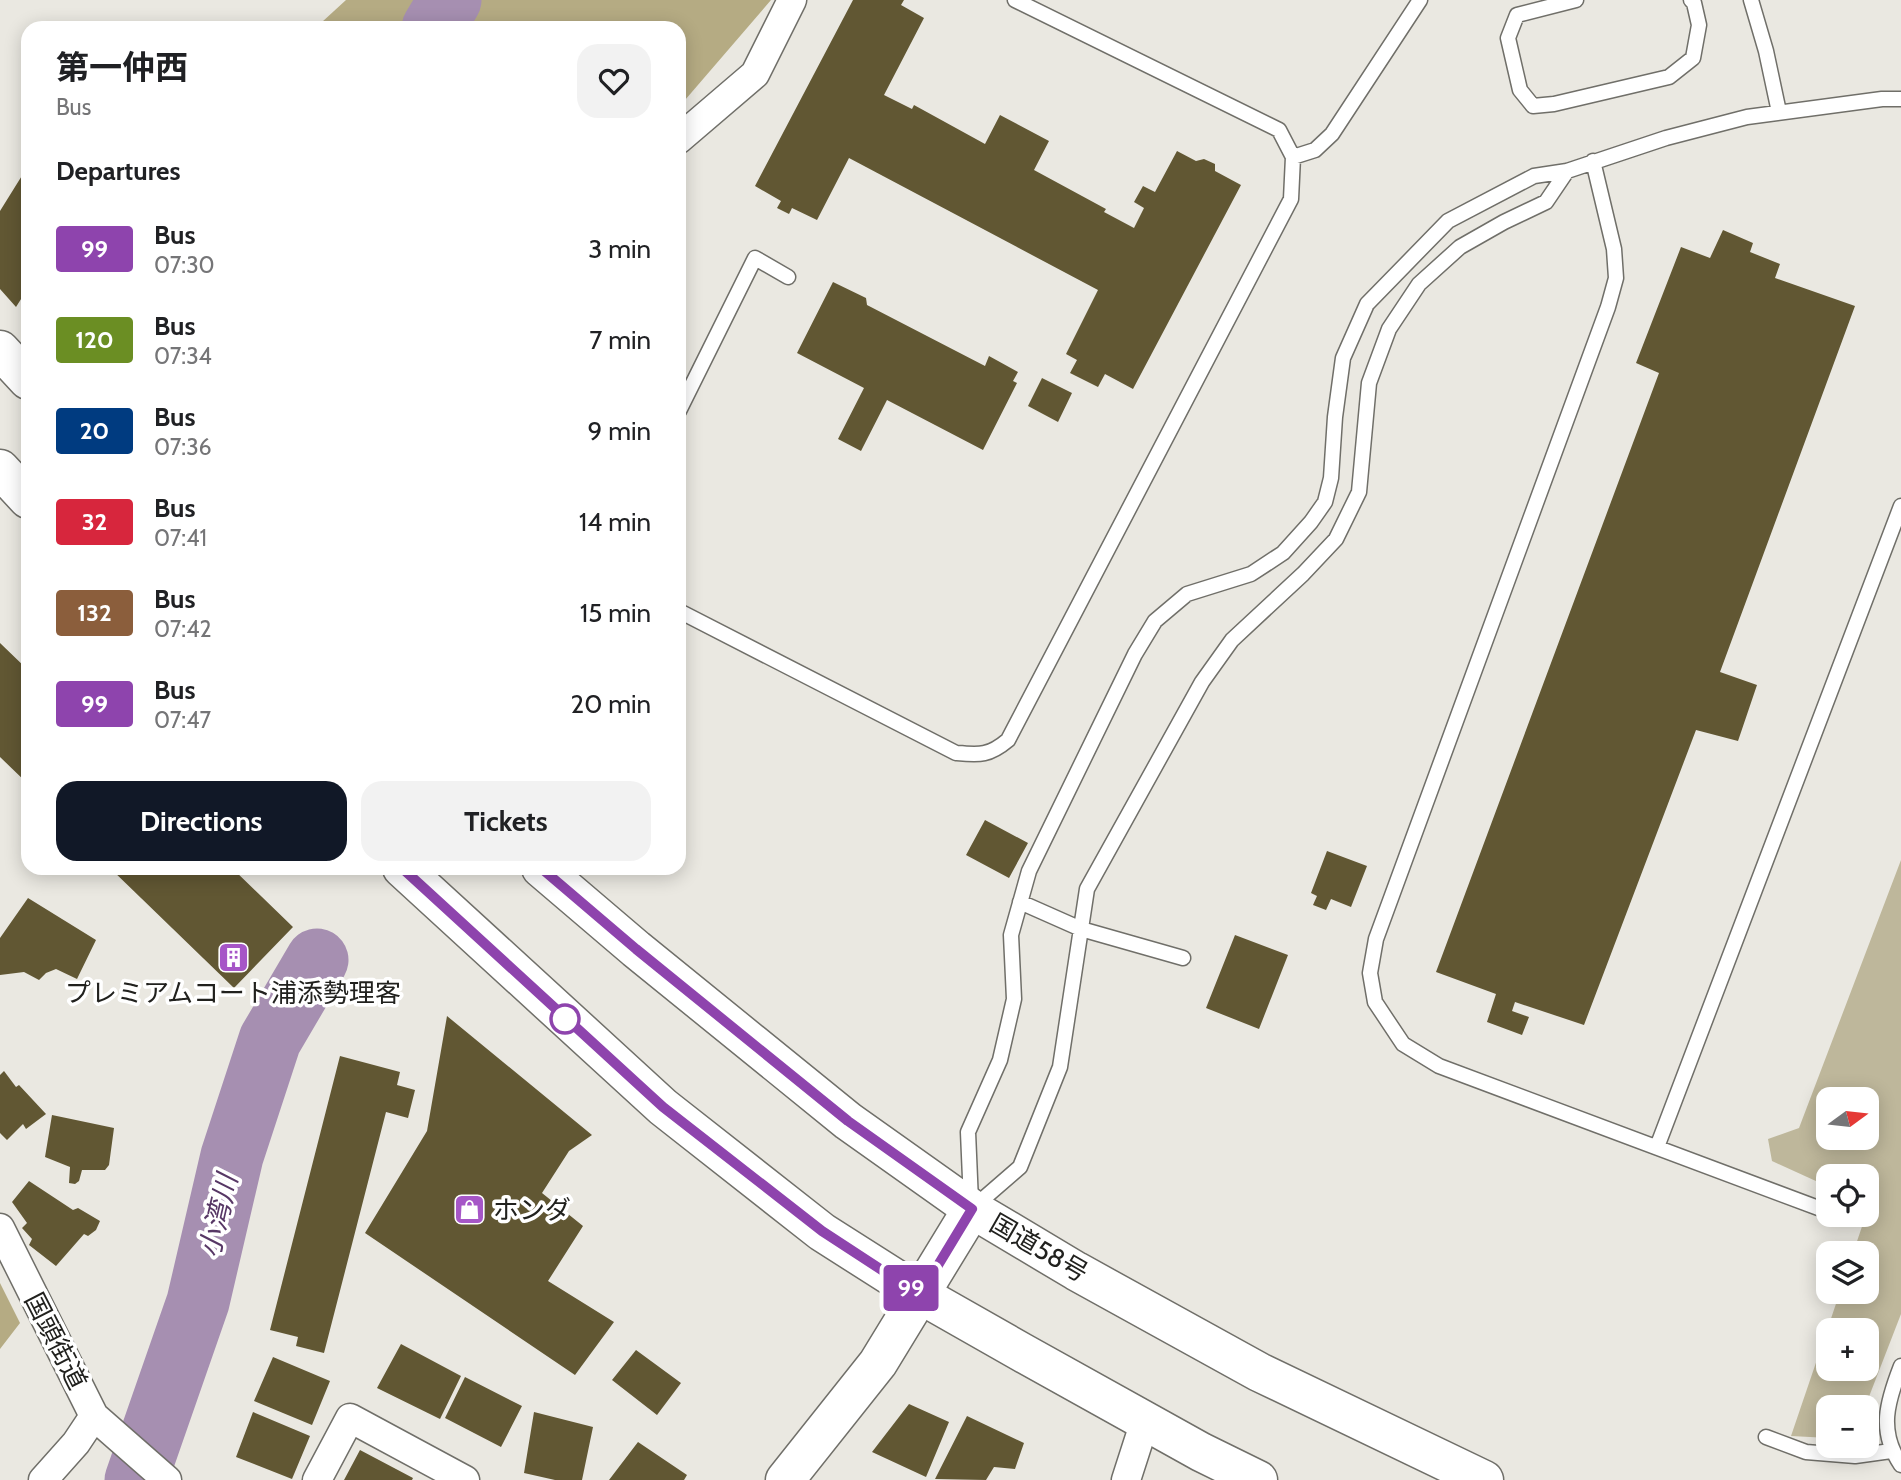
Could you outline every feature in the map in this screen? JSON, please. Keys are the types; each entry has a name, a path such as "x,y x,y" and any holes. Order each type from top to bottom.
{"main road":[{"path":"0,350 21,372"},
{"path":"0,364 21,383"},
{"path":"0,469 21,492"},
{"path":"0,482 21,500"},
{"path":"410,875 663,1107 822,1231 920,1295 1201,1452 1258,1480"},
{"name":"国道58号","path":"549,875 848,1121 972,1209 1076,1271 1259,1372 1483,1480"},
{"path":"785,1480 878,1363 972,1209"}],"street":[{"path":"686,133 755,74 792,0"},
{"name":"国頭街道","path":"0,1228 104,1424"},
{"path":"317,1480 350,1418 465,1480"},
{"path":"1126,1480 1146,1421"},
{"path":"43,1480 76,1443 104,1424 167,1480"}],"lane":[{"path":"686,615 956,753 980,755 995,751 1008,740 1291,199 1293,157 1279,130 1015,0"},
{"path":"1293,157 1315,150 1332,134 1420,0"},
{"path":"1576,0 1517,15 1508,38 1520,90 1533,106 1554,104 1669,76 1693,58 1699,25 1692,0"},
{"path":"1751,0 1766,51 1779,112"},
{"path":"972,1209 968,1132 1000,1060 1014,999 1011,935 1029,871 1135,654 1155,621 1187,594 1251,574 1283,553 1325,502 1331,478 1343,358 1367,304 1448,221 1534,176 1567,171 1666,138 1747,117 1882,99 1901,99"},
{"path":"1593,161 1614,249 1616,278 1608,307 1376,939 1370,973 1375,1002 1403,1044 1439,1066 1816,1207"},
{"path":"972,1209 1020,1167 1060,1067 1087,889 1202,682 1233,640 1303,574 1336,538 1359,492 1369,383 1389,329 1419,284 1461,247 1546,202 1567,171"},
{"path":"686,397 755,258 788,277"},
{"path":"1657,1147 1901,506"},
{"path":"1020,902 1080,929 1183,958"},
{"path":"1901,1366 1889,1396 1886,1427 1891,1451 1901,1465"},
{"path":"1766,1437 1806,1452 1855,1456 1891,1451"}],"shaded area":[{"path":"346,0 771,0 686,99 686,21 323,21"},
{"path":"1901,860 1901,1314 1879,1371 1879,1318 1831,1318 1836,1304 1879,1304 1879,1241 1857,1241 1862,1227 1879,1227 1879,1164 1816,1164 1816,1181 1772,1161 1768,1139 1799,1128"},
{"path":"0,1283 20,1323 0,1349"},
{"path":"1816,1363 1816,1381 1875,1381 1870,1395 1816,1395 1816,1437 1791,1436"}],"building":[{"path":"853,0 904,0 901,5 924,18 884,95 912,109 914,105 985,144 1000,115 1049,141 1034,170 1106,209 1104,212 1134,228 1144,208 1134,202 1143,186 1155,192 1177,151 1196,161 1204,159 1215,164 1215,171 1241,185 1133,389 1105,374 1098,387 1070,373 1077,360 1066,354 1098,290 849,158 817,220 792,208 789,214 777,208 781,201 755,186"},
{"path":"21,177 21,299 16,307 0,289 0,211"},
{"path":"1723,230 1753,243 1750,252 1780,264 1775,278 1855,306 1720,672 1757,685 1738,741 1696,730 1584,1025 1515,1002 1512,1011 1529,1017 1522,1035 1487,1022 1496,994 1436,972 1659,373 1636,363 1681,247 1710,258"},
{"path":"833,282 866,298 867,305 985,366 989,356 1018,372 1013,381 1017,383 983,450 887,400 861,451 838,439 864,388 797,353"},
{"path":"1042,378 1072,393 1058,422 1028,406"},
{"path":"0,643 21,663 21,777 0,757"},
{"path":"985,820 1028,843 1009,878 966,855"},
{"path":"1327,851 1367,866 1351,907 1331,899 1326,910 1313,905 1317,896 1311,893"},
{"name":"プレミアムコート浦添勢理客","path":"117,875 239,875 293,927 234,988"},
{"path":"28,898 96,940 77,979 56,969 39,980 24,972 0,975 0,938"},
{"path":"1235,935 1288,955 1259,1029 1206,1008"},
{"name":"ホンダ","path":"447,1016 592,1135 569,1151 542,1193 583,1226 548,1281 614,1322 575,1375 365,1233 427,1131"},
{"path":"340,1056 400,1072 397,1085 415,1090 408,1118 386,1112 324,1353 296,1346 298,1337 270,1330"},
{"path":"4,1071 16,1087 19,1085 46,1114 26,1129 23,1124 7,1140 0,1133 0,1075"},
{"path":"52,1115 114,1128 109,1165 105,1170 82,1170 79,1181 75,1184 69,1183 70,1167 45,1157"},
{"path":"29,1181 73,1210 78,1208 100,1221 96,1230 88,1236 84,1234 56,1266 29,1245 32,1239 22,1228 27,1223 12,1202"},
{"path":"401,1344 461,1376 440,1419 377,1388"},
{"path":"636,1350 681,1383 657,1415 612,1380"},
{"path":"273,1357 330,1381 312,1425 254,1401"},
{"path":"465,1377 522,1406 501,1447 445,1418"},
{"path":"909,1404 949,1422 926,1477 872,1452"},
{"path":"253,1412 310,1436 292,1479 236,1457"},
{"path":"534,1412 593,1427 582,1480 555,1480 524,1473"},
{"path":"967,1416 1024,1443 1015,1469 994,1467 986,1480 935,1479"},
{"path":"638,1442 687,1475 684,1480 609,1480"},
{"path":"360,1450 413,1478 412,1480 344,1480"}],"waterway":[{"name":"小湾川","path":"437,21 450,0"},
{"name":"小湾川","path":"136,1480 198,1302 232,1156 270,1040 317,960"}],"bus line":[{"name":"99","path":"410,875 663,1107 822,1231 920,1295 972,1209 848,1121 549,875"}],"place":[{"name":"プレミアムコート浦添勢理客","path":"233,957"},
{"name":"ホンダ","path":"470,1210"}]}
